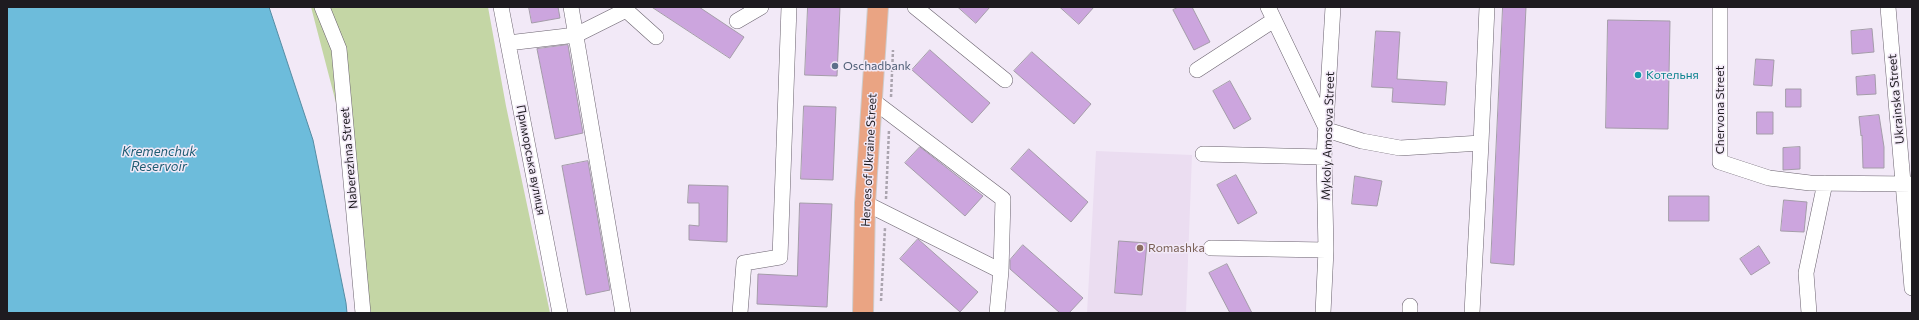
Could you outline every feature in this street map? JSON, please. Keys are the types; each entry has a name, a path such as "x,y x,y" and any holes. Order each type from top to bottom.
{"main road":[{"name":"Heroes of Ukraine Street","path":"863,313 866,203 878,7"}],"street":[{"name":"Naberezhna Street","path":"322,7 339,49 363,313"},
{"name":"Приморська вулиця","path":"501,7 560,313"},
{"path":"571,7 623,313"},
{"path":"737,21 761,7"},
{"path":"740,313 744,263 780,257 789,7"},
{"path":"915,7 1005,80"},
{"name":"Mykoly Amosova Street","path":"1323,313 1326,250 1324,157 1327,130 1333,7"},
{"path":"1472,313 1481,143 1486,7"},
{"name":"Chervona Street","path":"1720,7 1720,162 1769,178 1810,183 1908,184"},
{"name":"Ukrainska Street","path":"1888,7 1908,184 1912,288"},
{"path":"508,44 576,36 626,10 656,37"},
{"path":"1197,70 1271,14 1327,130 1362,141 1400,148 1481,143"},
{"path":"872,100 1003,199 1001,270 997,313"},
{"path":"1203,154 1324,157"},
{"path":"1808,313 1806,273 1826,183"},
{"path":"866,203 1001,270"},
{"path":"1211,248 1326,250"}],"path":[{"path":"881,305 893,45"}],"shaded area":[{"name":"Romashka","path":"1096,151 1192,155 1186,313 1087,313"}],"green space":[{"path":"311,7 488,7 506,106 550,313 366,313 341,122"}],"water":[{"name":"Kremenchuk Reservoir","path":"7,7 269,7 313,140 347,313 7,313"}],"building":[{"path":"529,7 558,7 560,18 532,23"},
{"path":"652,7 699,7 744,37 730,58"},
{"path":"808,7 840,7 837,76 805,75"},
{"path":"958,7 990,7 976,23"},
{"path":"1060,7 1094,7 1079,24"},
{"path":"1179,7 1192,7 1210,42 1194,50 1173,10"},
{"path":"1503,7 1526,7 1514,265 1491,263"},
{"name":"Котельня","path":"1608,20 1670,21 1668,129 1606,128"},
{"path":"1872,29 1874,52 1852,54 1851,31"},
{"path":"1376,31 1400,32 1397,79 1447,82 1445,105 1392,102 1393,88 1372,87"},
{"path":"568,45 583,133 555,139 537,49"},
{"path":"930,50 990,103 972,123 912,70"},
{"path":"1032,52 1091,104 1074,124 1014,71"},
{"path":"1756,59 1774,60 1772,86 1754,85"},
{"path":"1875,75 1876,94 1857,95 1856,77"},
{"path":"1230,81 1251,119 1234,129 1213,91"},
{"path":"1786,89 1801,89 1801,107 1786,107"},
{"path":"804,106 836,107 833,180 801,179"},
{"path":"1757,112 1773,112 1773,134 1757,134"},
{"path":"1879,115 1884,147 1884,168 1863,168 1862,135 1861,136 1859,117"},
{"path":"920,147 983,196 965,216 905,163"},
{"path":"1800,147 1800,169 1783,170 1783,148"},
{"path":"1029,149 1088,202 1071,222 1011,169"},
{"path":"588,161 610,290 586,295 562,166"},
{"path":"1236,175 1257,213 1238,224 1217,185"},
{"path":"1355,176 1382,181 1377,206 1352,204"},
{"path":"689,185 728,186 727,242 689,240 689,225 699,226 699,203 688,203"},
{"path":"1669,196 1709,196 1709,221 1669,221"},
{"path":"1784,200 1807,202 1804,232 1781,231"},
{"path":"800,203 832,204 827,307 757,304 758,274 797,276"},
{"path":"918,239 978,292 960,312 900,259"},
{"path":"1119,241 1147,243 1142,295 1115,293"},
{"path":"1023,245 1083,298 1069,313 1060,313 1010,269 1010,260"},
{"path":"1759,246 1770,263 1751,275 1740,259"},
{"path":"1227,264 1252,313 1230,313 1209,273"}],"place":[{"name":"Oschadbank","path":"835,66"},
{"name":"Котельня","path":"1638,75"},
{"name":"Romashka","path":"1140,248"}]}
